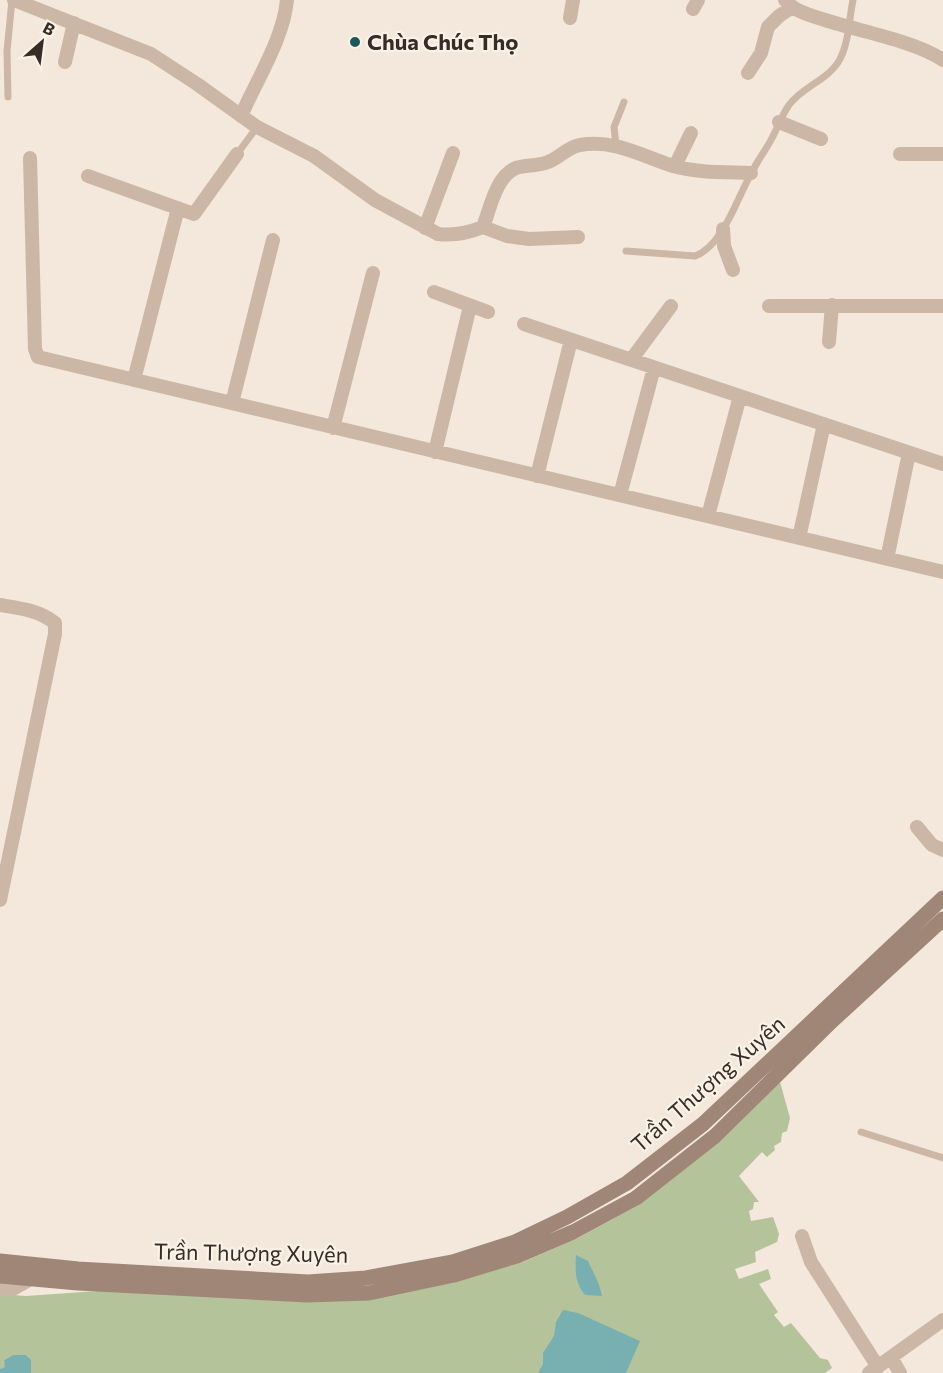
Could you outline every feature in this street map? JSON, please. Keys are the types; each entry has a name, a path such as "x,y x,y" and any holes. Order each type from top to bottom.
{"main road":[{"name":"Trần Thượng Xuyên","path":"30,1271 78,1269 308,1282 366,1278 453,1262 515,1242 567,1217 627,1183 703,1124 943,898"},
{"name":"Trần Thượng Xuyên","path":"2,1270 307,1295 369,1293 454,1275 518,1256 573,1232 636,1198 706,1143 832,1020 943,919"}],"street":[{"path":"13,0 151,54 257,127 314,156 375,200 438,234 448,236 483,227 507,236 578,237"},
{"path":"241,116 277,41 287,0"},
{"path":"570,18 573,0"},
{"path":"748,73 761,53 768,27 788,4 848,28 908,44 943,60"},
{"path":"65,62 74,23"},
{"path":"779,122 821,139"},
{"path":"675,166 691,133"},
{"path":"483,227 500,182 515,168 546,163 576,145 616,145 675,166 710,172 751,173"},
{"path":"425,228 453,153"},
{"path":"900,154 943,153"},
{"path":"88,176 194,214 237,154"},
{"path":"30,158 35,349 38,357 943,572"},
{"path":"134,380 178,208"},
{"path":"723,229 724,246 733,270"},
{"path":"231,404 273,240"},
{"path":"333,428 373,273"},
{"path":"434,292 488,312"},
{"path":"829,342 832,305"},
{"path":"435,452 470,306"},
{"path":"631,360 671,306"},
{"path":"769,306 943,306"},
{"path":"524,324 943,464"},
{"path":"537,476 571,340"},
{"path":"620,495 654,368"},
{"path":"708,516 740,396"},
{"path":"799,538 824,424"},
{"path":"887,559 909,453"},
{"path":"0,605 32,611 47,617 54,623 55,634 7,832 0,900"},
{"path":"917,827 932,845 943,850"},
{"path":"802,1236 811,1262 874,1370 943,1320"},
{"path":"2,1270 30,1271"},
{"path":"891,1357 900,1373"}],"lane":[{"path":"8,97 7,51 13,0"},
{"path":"626,251 695,256 710,247 723,229 789,104 801,92 826,75 839,60 844,49 853,0"},
{"path":"616,145 614,127 624,102"},
{"path":"237,154 257,127"},
{"path":"861,1132 943,1158"}],"green space":[{"path":"780,1082 790,1118 787,1131 782,1133 781,1142 774,1146 775,1150 767,1157 762,1152 739,1176 759,1202 754,1202 753,1209 749,1211 751,1221 773,1217 779,1234 777,1242 755,1252 756,1262 735,1269 739,1279 768,1269 771,1279 759,1284 778,1312 774,1315 784,1327 791,1323 820,1358 828,1360 832,1368 825,1373 31,1373 30,1360 26,1355 13,1355 4,1360 6,1367 0,1369 0,1294 26,1296 126,1289 306,1302 458,1281 523,1262 578,1238 640,1204"}],"water":[{"path":"576,1255 588,1261 602,1296 585,1295 579,1286 576,1277"},
{"path":"563,1310 578,1313 640,1341 626,1373 538,1373 543,1364 543,1353 554,1336 556,1322"},
{"path":"13,1355 26,1355 31,1360 31,1373 0,1373 0,1369 5,1367 4,1360"}],"place":[{"name":"Chùa Chúc Thọ","path":"355,42"}]}
